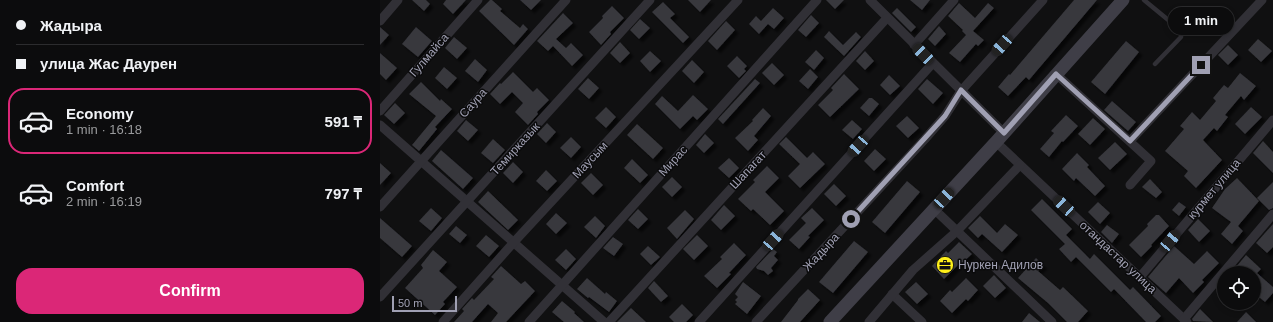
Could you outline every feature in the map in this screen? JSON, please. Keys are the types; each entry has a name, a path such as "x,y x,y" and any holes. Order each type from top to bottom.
{"main road":[{"path":"830,322 1000,137 1123,0"}],"street":[{"path":"380,21 398,0"},
{"name":"Гулмайса","path":"380,111 478,0"},
{"name":"Саура","path":"380,207 566,0"},
{"name":"Темирказык","path":"380,297 650,0"},
{"name":"Маусым","path":"444,322 514,242 738,0"},
{"name":"Мирас","path":"529,322 817,0"},
{"name":"отандастар улица","path":"870,0 961,90 1000,137 1020,165 1186,321"},
{"path":"914,45 954,0"},
{"name":"Жадыра","path":"756,322 945,116 961,90 1043,0"},
{"path":"1130,141 1262,0"},
{"name":"Шапагат","path":"609,322 887,18"},
{"path":"699,322 933,63"},
{"path":"1056,74 1151,161 1130,185"},
{"name":"курмет улица","path":"1140,277 1273,120"},
{"path":"380,125 604,322"},
{"path":"869,322 913,270 957,231 1020,165"},
{"path":"934,209 1052,322"},
{"path":"1186,321 1273,214"},
{"path":"892,294 922,322"}],"lane":[{"path":"1144,0 1178,28 1181,33 1180,37 1155,64"}],"building":[{"path":"412,0 426,0 430,4 424,11"},
{"path":"446,0 466,0 453,14 443,4"},
{"path":"490,0 502,9 500,11 520,28 523,24 528,29 514,45 479,11"},
{"path":"520,0 541,0 531,10"},
{"path":"688,0 711,0 700,12"},
{"path":"826,0 844,0 835,9"},
{"path":"910,0 930,0 922,10"},
{"path":"1074,0 1097,0 1029,80 1026,77 1008,96 998,87"},
{"path":"663,2 675,14 670,18 689,37 683,43 652,12"},
{"path":"959,3 975,18 988,3 994,8 973,31 984,40 978,46 976,44 960,62 949,53 966,35 962,31 963,30 948,16"},
{"path":"612,6 624,18 610,32 611,34 601,45 589,32 603,18 602,16"},
{"path":"773,8 784,18 774,29 768,24 759,34 749,24 756,16 761,21"},
{"path":"897,8 916,27 911,32 892,13"},
{"path":"563,13 573,23 556,39 566,48 571,43 583,55 572,66 553,46 548,51 537,41"},
{"path":"811,15 819,23 806,37 798,30"},
{"path":"640,19 650,28 639,39 630,30"},
{"path":"726,21 735,30 717,50 708,41"},
{"path":"939,26 946,34 935,46 928,39"},
{"path":"380,27 389,35 380,45"},
{"path":"416,27 432,41 418,57 402,44"},
{"path":"829,31 843,45 856,32 861,37 844,56 824,37"},
{"path":"454,37 467,48 457,59 445,48"},
{"path":"1258,39 1272,51 1261,62 1248,50"},
{"path":"1126,41 1139,52 1105,94 1091,82"},
{"path":"620,42 630,53 620,63 610,53"},
{"path":"1228,45 1238,55 1228,65 1218,55"},
{"path":"816,50 824,58 814,70 805,62"},
{"path":"650,51 661,61 650,72 640,61"},
{"path":"865,51 874,61 865,70 856,61"},
{"path":"380,53 397,68 386,80 380,74"},
{"path":"737,56 747,66 744,69 746,71 739,78 727,66"},
{"path":"475,59 487,70 478,82 465,71"},
{"path":"692,60 704,72 694,83 682,71"},
{"path":"772,63 784,75 774,85 762,73"},
{"path":"444,67 457,78 447,89 435,78"},
{"path":"810,69 818,77 808,89 799,81"},
{"path":"513,72 533,92 537,88 549,100 537,112 538,114 528,125 515,112 523,103 512,92 500,104 490,94"},
{"path":"1240,73 1256,86 1244,100 1241,96 1225,115 1228,117 1217,131 1214,128 1203,140 1222,160 1196,188 1184,176 1188,171 1165,151 1184,129 1180,126 1192,112 1200,120 1216,101 1213,98 1224,85 1228,88"},
{"path":"844,74 859,89 830,117 818,105 833,90 831,88"},
{"path":"889,75 900,86 890,95 880,85"},
{"path":"588,78 599,88 589,99 578,89"},
{"path":"755,79 760,83 723,124 718,119"},
{"path":"927,79 943,93 933,104 918,89"},
{"path":"421,82 440,101 441,99 452,109 435,127 437,129 419,151 412,145 436,116 409,94"},
{"path":"693,95 708,109 697,120 693,116 680,129 655,104 662,96 678,111"},
{"path":"869,98 872,98 879,104 869,116 860,108"},
{"path":"1112,101 1136,122 1128,131 1104,110"},
{"path":"395,103 405,113 394,124 384,115"},
{"path":"606,107 616,117 606,128 595,118"},
{"path":"1251,107 1262,117 1245,134 1235,124"},
{"path":"763,108 771,116 754,136 758,140 748,151 735,138 753,121 752,120"},
{"path":"1066,115 1078,126 1063,142 1062,141 1049,157 1040,149 1054,133 1051,131"},
{"path":"907,116 919,128 908,138 896,126"},
{"path":"1093,118 1105,129 1090,145 1078,134"},
{"path":"466,120 478,130 468,141 457,131"},
{"path":"852,120 862,129 853,139 842,130"},
{"path":"547,123 556,132 546,143 537,134"},
{"path":"637,124 663,148 653,159 627,135"},
{"path":"705,134 714,143 704,153 696,145"},
{"path":"571,137 581,147 571,158 560,148"},
{"path":"786,137 807,158 813,152 825,164 800,188 788,176 800,164 779,144"},
{"path":"493,139 505,150 493,163 481,153"},
{"path":"1263,141 1273,152 1273,173 1253,153"},
{"path":"1115,142 1127,154 1110,170 1098,158"},
{"path":"875,149 886,159 874,171 864,161"},
{"path":"441,150 473,178 463,189 432,161"},
{"path":"1077,153 1089,165 1087,167 1105,186 1095,196 1076,178 1074,181 1062,169"},
{"path":"729,158 739,168 729,178 718,168"},
{"path":"632,159 648,175 640,183 624,168"},
{"path":"513,162 523,172 513,183 503,173"},
{"path":"380,163 391,173 380,185"},
{"path":"767,166 779,178 765,192 784,211 770,225 753,209 751,211 738,199 755,182 753,180"},
{"path":"546,170 557,181 547,191 536,181"},
{"path":"591,173 603,185 593,195 581,183"},
{"path":"672,177 682,187 672,197 662,187"},
{"path":"1237,178 1259,201 1238,226 1243,231 1232,244 1221,234 1231,222 1212,208 1225,189"},
{"path":"1150,179 1162,192 1156,198 1142,187"},
{"path":"907,181 920,192 885,233 872,222"},
{"path":"1273,182 1273,208 1269,210 1257,198"},
{"path":"834,184 846,196 836,206 824,194"},
{"path":"488,191 518,220 508,230 478,202"},
{"path":"1042,199 1072,229 1066,235 1090,259 1094,254 1130,290 1133,287 1161,316 1155,322 1146,322 1114,289 1111,292 1076,257 1071,262 1059,249 1065,244 1031,210"},
{"path":"1098,202 1110,213 1100,224 1088,212"},
{"path":"1179,202 1186,207 1179,216 1172,210"},
{"path":"724,205 735,216 721,230 711,220"},
{"path":"431,208 442,218 431,231 419,221"},
{"path":"812,208 824,220 808,236 810,237 799,249 789,240 806,223 801,218"},
{"path":"638,209 648,219 638,229 628,220"},
{"path":"685,210 694,219 677,239 667,228"},
{"path":"556,213 567,223 556,234 546,224"},
{"path":"1156,215 1159,215 1169,226 1141,257 1129,245 1148,226 1147,224"},
{"path":"595,216 605,226 596,238 584,227"},
{"path":"980,216 997,233 1005,224 1018,235 1002,252 982,234 978,238 968,228"},
{"path":"380,218 412,246 402,257 380,238"},
{"path":"1198,219 1210,231 1199,242 1188,230"},
{"path":"1273,224 1273,247 1267,253 1256,243"},
{"path":"1107,225 1119,234 1112,243 1101,232"},
{"path":"456,226 467,235 460,243 449,234"},
{"path":"486,235 499,246 489,257 476,246"},
{"path":"697,235 708,246 694,260 683,249"},
{"path":"613,237 623,244 614,256 603,248"},
{"path":"854,241 868,252 833,293 819,282"},
{"path":"959,242 972,254 961,264 960,263 944,279 932,266 946,251 948,253"},
{"path":"734,243 746,255 729,273 731,274 717,288 704,276 722,259 720,257"},
{"path":"648,246 660,257 651,265 640,254"},
{"path":"1174,246 1194,264 1207,251 1219,263 1202,280 1204,282 1193,293 1179,278 1166,293 1148,277"},
{"path":"566,249 576,259 566,270 555,260"},
{"path":"773,249 777,252 774,256 778,260 771,268 773,271 768,275 756,267"},
{"path":"433,250 447,262 439,271 457,287 443,302 445,304 435,315 405,288 423,268 421,265"},
{"path":"1246,255 1258,266 1237,266"},
{"path":"1036,258 1044,266 1038,271 1060,290 1063,287 1088,311 1078,322 1067,322 1048,303 1018,278"},
{"path":"501,266 521,284 525,281 535,291 506,322 491,322 498,313 488,304 472,322 454,322 464,311 462,309 472,298 474,300 494,279 491,277"},
{"path":"994,275 1006,288 995,298 983,286"},
{"path":"1261,276 1273,287 1273,293 1265,302 1261,299"},
{"path":"587,278 605,294 606,292 617,301 609,312 577,289"},
{"path":"966,278 978,290 968,301 966,299 952,313 940,301 950,290 952,292"},
{"path":"654,281 668,296 661,302 648,288"},
{"path":"743,282 761,296 747,314 735,304 737,302 735,300 738,297 735,294"},
{"path":"916,282 928,294 917,304 905,292"},
{"path":"808,289 820,300 800,322 781,322 798,299"},
{"path":"562,301 584,322 564,322 552,312"},
{"path":"682,304 693,315 686,322 674,322 669,317"},
{"path":"631,308 646,322 617,322"},
{"path":"1200,309 1213,322 1193,321 1192,319"},
{"path":"1246,312 1256,322 1237,322"},
{"path":"1029,313 1040,322 1022,322"}],"place":[{"name":"Нуркен Адилов","path":"945,265"}],"route":[{"path":"851,219 945,116 961,90 1004,133 1056,74 1130,141 1201,65"}]}
